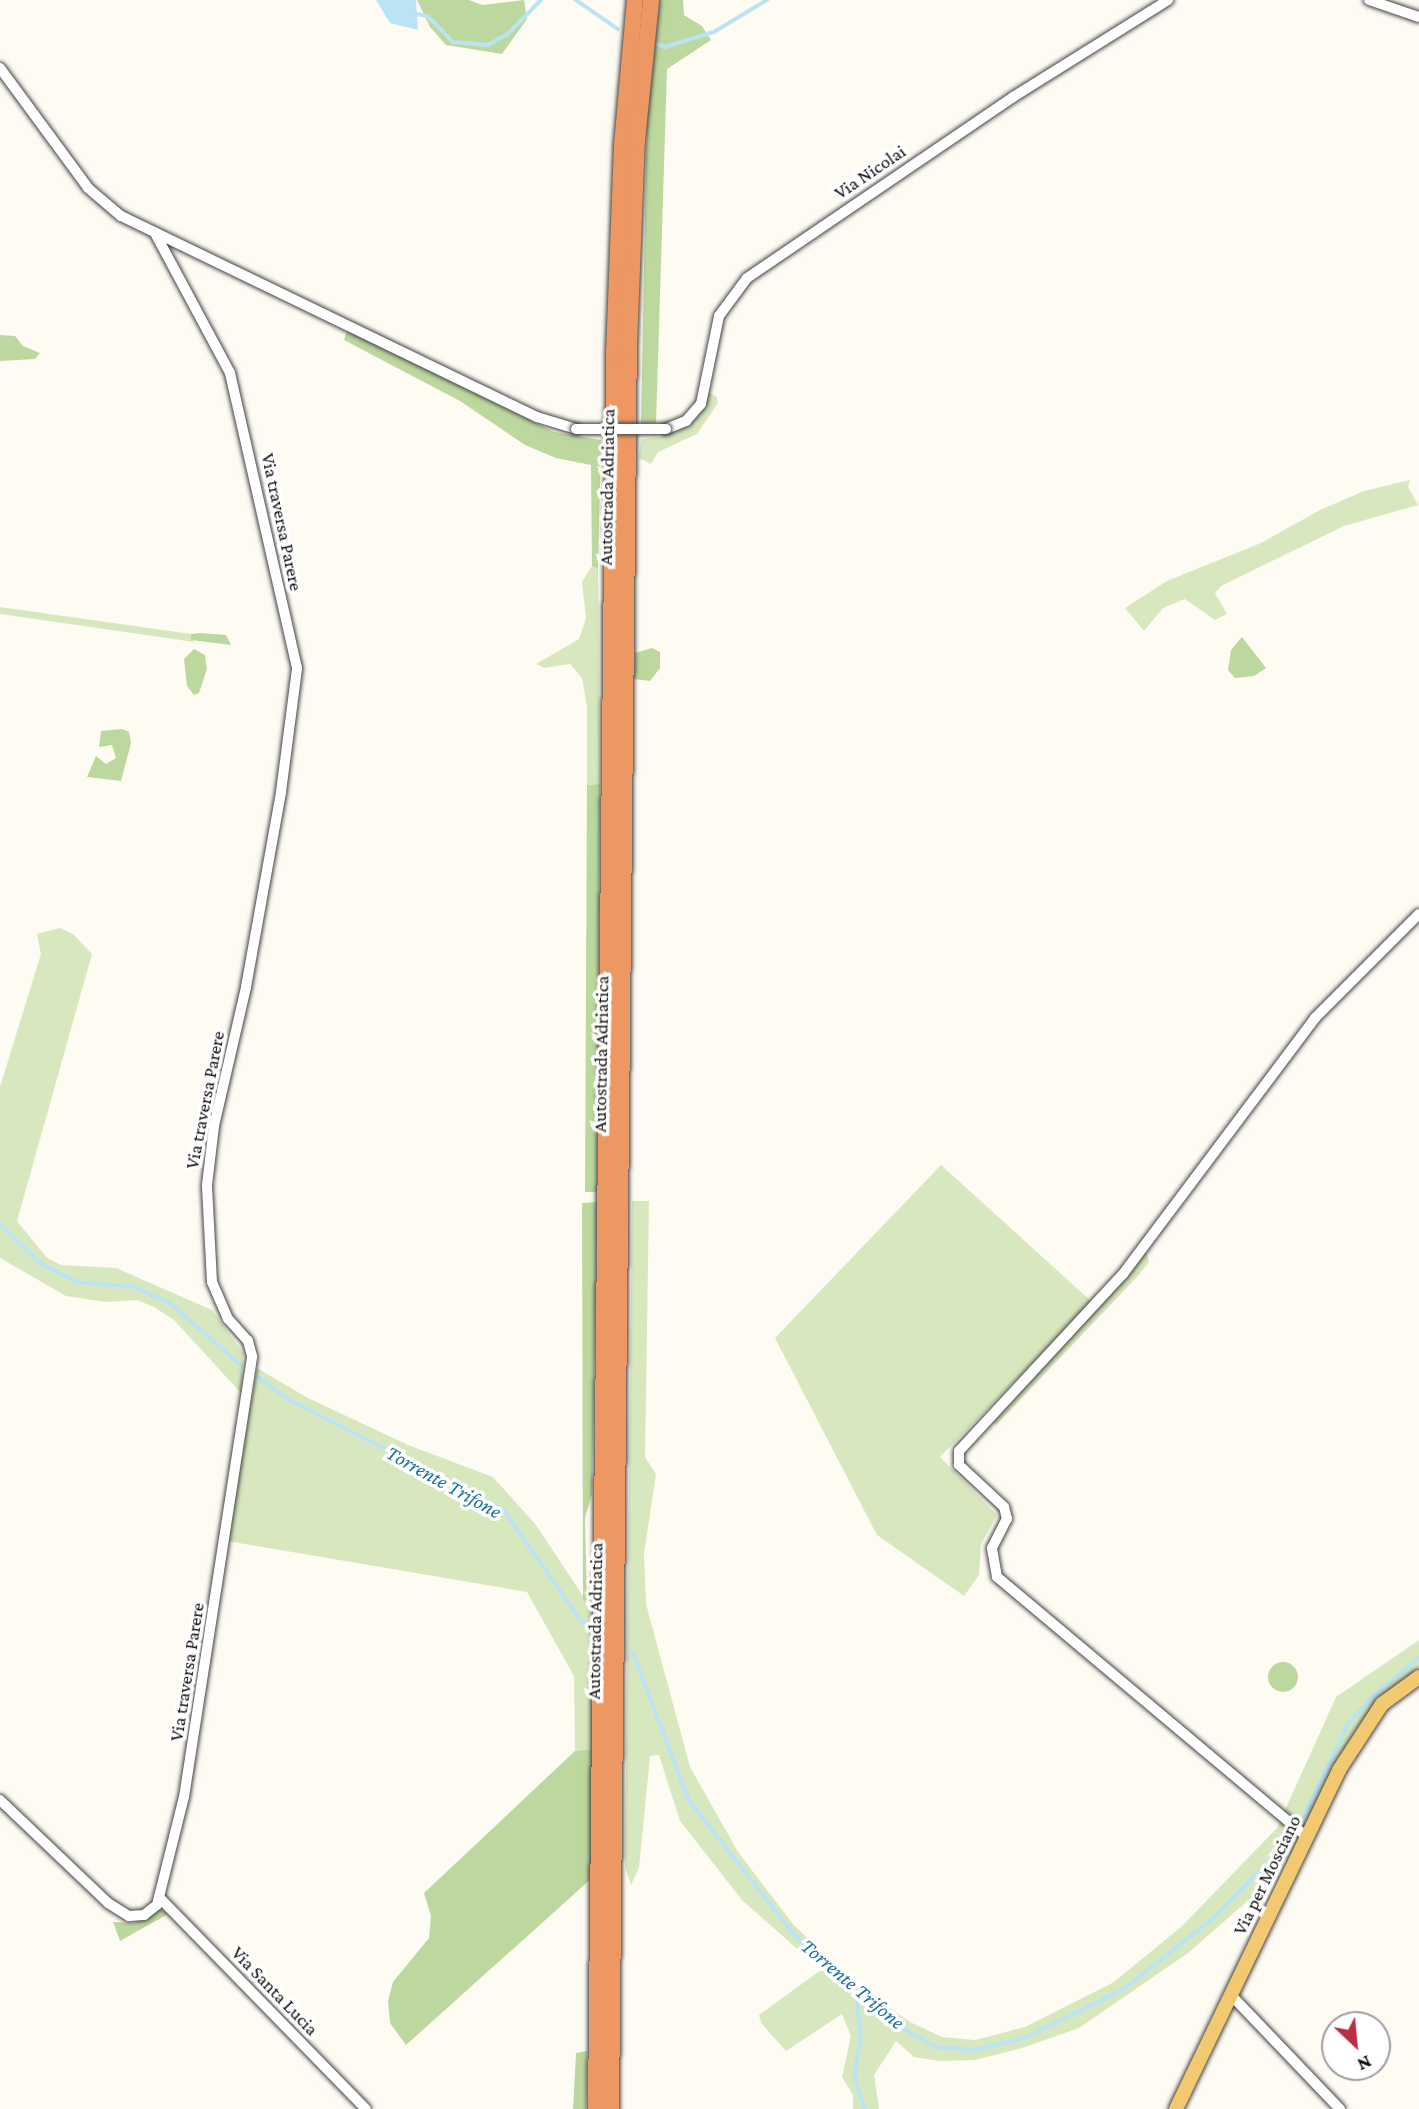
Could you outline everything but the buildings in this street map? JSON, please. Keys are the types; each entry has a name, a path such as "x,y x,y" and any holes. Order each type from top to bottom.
{"highway":[{"name":"Autostrada Adriatica","path":"596,2109 614,353 622,145 635,0"},
{"name":"Autostrada Adriatica","path":"611,2109 629,346 637,141 651,0"}],"main road":[{"name":"Via per Mosciano","path":"1176,2109 1339,1770 1382,1704 1419,1677"}],"street":[{"name":"Via Nicolai","path":"155,233 537,417 576,429 666,429 686,421 701,404 719,316 747,278 1004,103 1168,0"},
{"path":"1369,0 1419,17"},
{"path":"0,68 88,188 121,216 155,233"},
{"name":"Via traversa Parere","path":"155,233 230,373 296,668 281,792 246,987 209,1154 212,1282 228,1319 248,1341 252,1356 184,1797 159,1897"},
{"path":"1307,1838 997,1577 992,1548 1007,1519 1004,1507 959,1465 959,1451 1123,1274 1315,1018 1419,914"},
{"path":"0,1800 108,1903 129,1916 144,1915 157,1905 159,1897"},
{"name":"Via Santa Lucia","path":"159,1897 366,2109"},
{"path":"1231,1995 1340,2109"}],"green space":[{"path":"417,0 469,0 482,5 524,0 527,19 502,54 446,45 430,27"},
{"path":"660,0 683,0 684,15 702,26 711,40 667,69 656,423 641,423 647,116"},
{"path":"347,330 554,432 601,440 598,569 592,566 591,465 556,458 525,445 460,401 344,340"},
{"path":"0,335 15,336 23,346 40,353 35,359 0,361"},
{"path":"708,393 716,396 718,403 697,434 658,452 651,464 639,458 641,439 661,437 688,426"},
{"path":"1410,480 1408,487 1418,505 1344,526 1221,586 1215,593 1227,614 1215,620 1185,599 1163,608 1144,631 1125,608 1167,581 1261,543 1320,510 1364,491"},
{"path":"592,566 598,569 600,784 587,785 587,707 582,678 570,664 544,668 536,664 579,639 586,618 582,582"},
{"path":"0,607 191,634 194,642 0,614"},
{"path":"191,634 226,635 231,645 191,640"},
{"path":"1242,637 1266,668 1254,676 1235,678 1228,670 1231,650"},
{"path":"652,648 660,652 660,668 650,681 634,679 635,653"},
{"path":"194,649 205,655 207,669 199,693 194,695 187,686 184,659"},
{"path":"122,729 129,732 131,743 121,781 87,777 96,756 106,764 116,758 112,745 99,747 101,731"},
{"path":"600,784 597,1192 585,1192 587,785"},
{"path":"60,928 73,934 92,954 17,1221 47,1258 61,1265 116,1268 212,1310 243,1353 241,1393 174,1320 154,1307 137,1300 106,1302 66,1296 0,1258 0,1087 41,954 37,934"},
{"path":"941,1165 1092,1302 940,1457 997,1515 981,1544 979,1575 964,1596 877,1535 775,1338"},
{"path":"632,1201 649,1201 645,1457 656,1474 644,1554 646,1604 690,1767 738,1852 793,1924 851,1981 910,2022 942,2037 975,2040 1025,2027 1114,1982 1182,1926 1277,1828 1336,1697 1419,1640 1419,1667 1360,1724 1301,1844 1259,1891 1188,1953 1079,2028 1022,2048 975,2060 940,2061 914,2057 896,2041 874,2075 879,2109 853,2109 853,2095 842,2077 851,2036 842,2014 786,2051 761,2023 759,2015 821,1970 742,1900 680,1821 659,1755 650,1756 639,1868 631,1885 625,1866"},
{"path":"597,1202 592,1494 585,1518 587,1602 583,1601 582,1203"},
{"path":"1146,1251 1149,1262 1138,1276 996,1425 991,1421 1107,1299"},
{"path":"257,1368 308,1398 408,1445 493,1477 536,1525 587,1602 592,1622 594,1749 575,1751 574,1676 527,1592 227,1541"},
{"path":"1283,1662 1294,1666 1298,1677 1294,1688 1283,1692 1272,1688 1268,1677 1272,1666"},
{"path":"594,1749 592,1878 406,2045 390,2023 388,2001 393,1982 429,1938 431,1916 424,1893 575,1751"},
{"path":"159,1909 168,1914 120,1941 113,1922 134,1923"},
{"path":"587,2051 586,2109 573,2109 576,2053"}],"water":[{"path":"376,0 416,0 418,30 390,23"}],"waterway":[{"path":"412,13 428,16 453,42 488,45 508,34 541,0"},
{"path":"576,0 618,29"},
{"path":"657,44 665,47 714,32 767,0"},
{"name":"Torrente Trifone","path":"0,1224 42,1264 77,1282 135,1287 169,1302 241,1365"},
{"name":"Torrente Trifone","path":"258,1377 288,1399 504,1510 580,1619 593,1628"},
{"name":"Torrente Trifone","path":"633,1652 689,1800 795,1935 857,1993 899,2026 936,2047 975,2050 1025,2038 1124,1989 1211,1920 1292,1839"},
{"name":"Torrente Trifone","path":"1300,1825 1348,1724 1377,1692 1419,1658"},
{"path":"857,1994 861,2037 855,2078 865,2109"}]}
